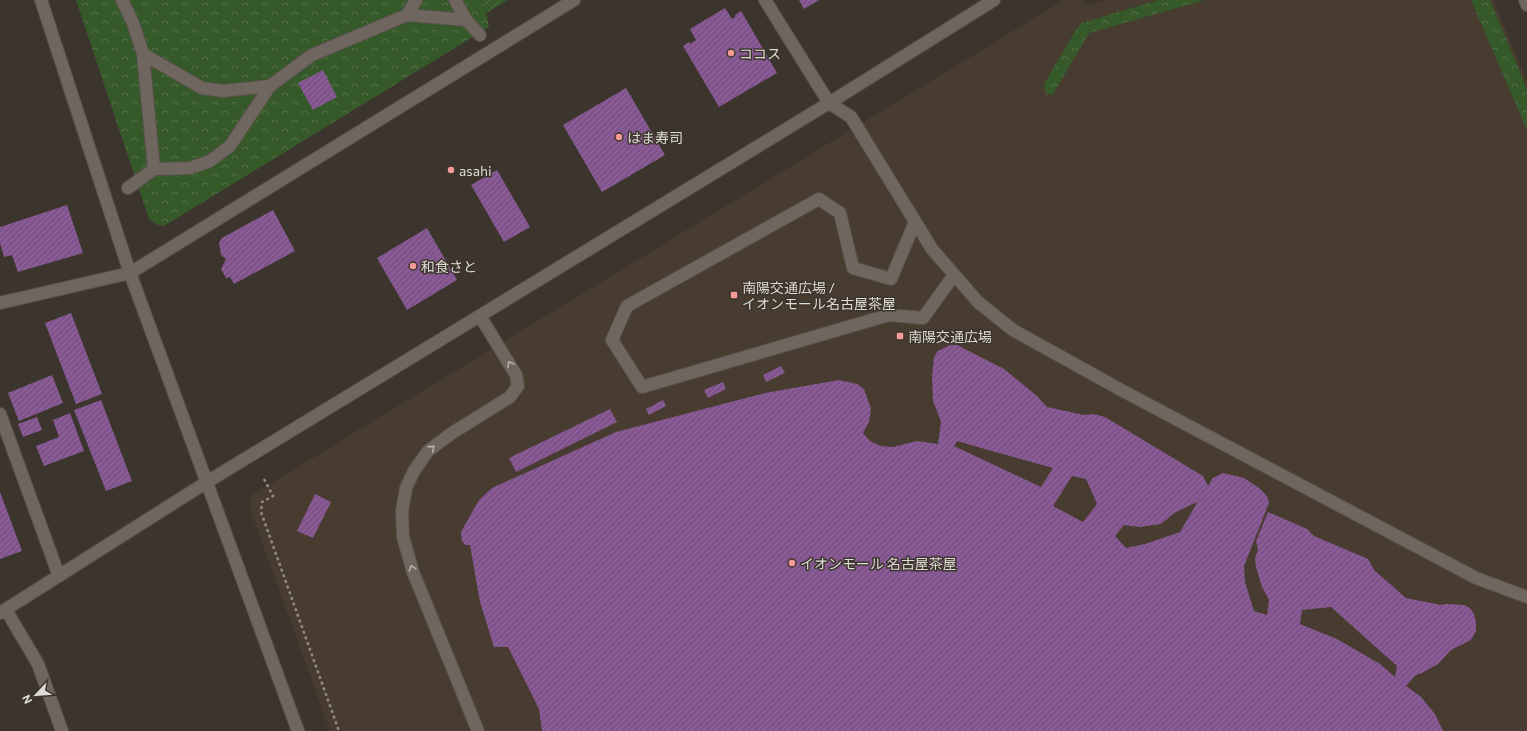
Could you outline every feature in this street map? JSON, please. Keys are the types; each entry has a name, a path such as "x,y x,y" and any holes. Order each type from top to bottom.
{"street":[{"path":"40,0 130,272 298,731"},
{"path":"122,0 133,23 143,54 154,169"},
{"path":"407,15 416,0"},
{"path":"456,0 466,20 480,35"},
{"path":"0,303 130,272 574,0"},
{"path":"765,0 829,103 851,117 932,249 978,302 1016,332 1476,578 1527,597"},
{"path":"62,731 38,664 3,612 207,482 829,103 994,0"},
{"path":"1525,0 1527,5"},
{"path":"128,188 154,169 190,168 210,161 230,146 270,86 312,55 407,15 466,20"},
{"path":"143,54 202,88 223,91 270,86"},
{"path":"915,222 891,279 853,268 840,213 819,199 627,306 612,340 642,387 889,315 923,318 954,274"},
{"path":"478,731 414,572 403,537 402,511 406,488 414,471 428,451 452,433 510,397 518,386 516,375 480,316"},
{"path":"0,414 59,576"}],"path":[{"path":"264,478 273,496 262,502 260,512 339,731"}],"shaded area":[{"name":"イオンモール 名古屋茶屋","path":"1064,0 1084,0 1086,6 1107,0 1493,0 1527,80 1527,731 330,731 250,509 252,495"}],"green space":[{"path":"76,0 482,0 489,27 164,226 158,225 149,219"},
{"path":"482,0 508,0 486,13"},
{"path":"1158,0 1205,0 1089,33 1053,94 1048,95 1045,92 1044,84 1076,30 1082,23"},
{"path":"1471,0 1490,0 1527,89 1527,130"}],"building":[{"path":"799,0 819,0 804,9"},
{"path":"725,8 732,19 741,11 777,73 719,107 683,46 696,40 690,29"},
{"path":"323,70 337,97 313,110 298,83"},
{"path":"626,88 665,155 602,192 563,125"},
{"path":"497,170 530,227 504,242 471,185"},
{"path":"67,205 83,253 18,272 12,255 4,257 0,243 0,227"},
{"path":"273,210 295,251 234,284 230,277 226,278 221,269 226,259 221,255 219,243 222,238"},
{"path":"427,228 457,280 407,310 377,258"},
{"path":"71,313 102,394 76,404 45,323"},
{"name":"イオンモール 名古屋茶屋","path":"950,345 957,345 1004,369 1037,396 1047,407 1084,415 1094,414 1105,417 1203,476 1208,486 1213,478 1223,473 1244,478 1259,488 1267,496 1269,503 1244,566 1245,582 1254,611 1267,615 1269,600 1262,587 1255,558 1258,550 1256,541 1268,512 1307,529 1314,536 1368,559 1374,570 1406,598 1441,605 1464,605 1470,608 1474,614 1476,622 1476,631 1471,640 1451,650 1438,664 1416,675 1406,686 1421,697 1435,714 1443,731 542,731 539,709 508,647 494,647 480,602 470,545 465,545 462,541 461,532 479,500 492,488 616,432 765,393 839,380 857,384 864,389 871,409 869,422 863,433 870,441 881,446 893,447 917,441 938,444 941,422 933,401 932,376 934,357 938,351","holes":["957,441 1053,468 1041,487 954,446","1072,476 1086,479 1097,504 1083,522 1053,506","1201,496 1180,532 1145,544 1126,548 1115,536 1124,525 1140,527 1161,524 1174,513 1197,502","1331,607 1397,666 1395,677 1380,664 1337,639 1300,624 1302,610"]},
{"path":"781,366 785,373 766,382 763,375"},
{"path":"52,375 63,403 19,421 8,393"},
{"path":"723,382 726,389 708,398 704,390"},
{"path":"101,400 132,481 106,491 74,410"},
{"path":"663,400 666,406 649,415 646,409"},
{"path":"610,409 617,422 516,472 509,458"},
{"path":"70,413 84,451 44,466 36,446 59,437 53,420"},
{"path":"37,417 42,430 23,437 18,424"},
{"path":"0,492 22,551 0,559"},
{"path":"315,494 331,502 313,538 297,531"}],"place":[{"name":"ココス","path":"731,53"},
{"name":"はま寿司","path":"619,137"},
{"name":"asahi","path":"451,170"},
{"name":"和食さと","path":"413,266"},
{"name":"南陽交通広場 / イオンモール名古屋茶屋","path":"734,295"},
{"name":"南陽交通広場","path":"900,336"},
{"name":"イオンモール 名古屋茶屋","path":"792,563"}]}
